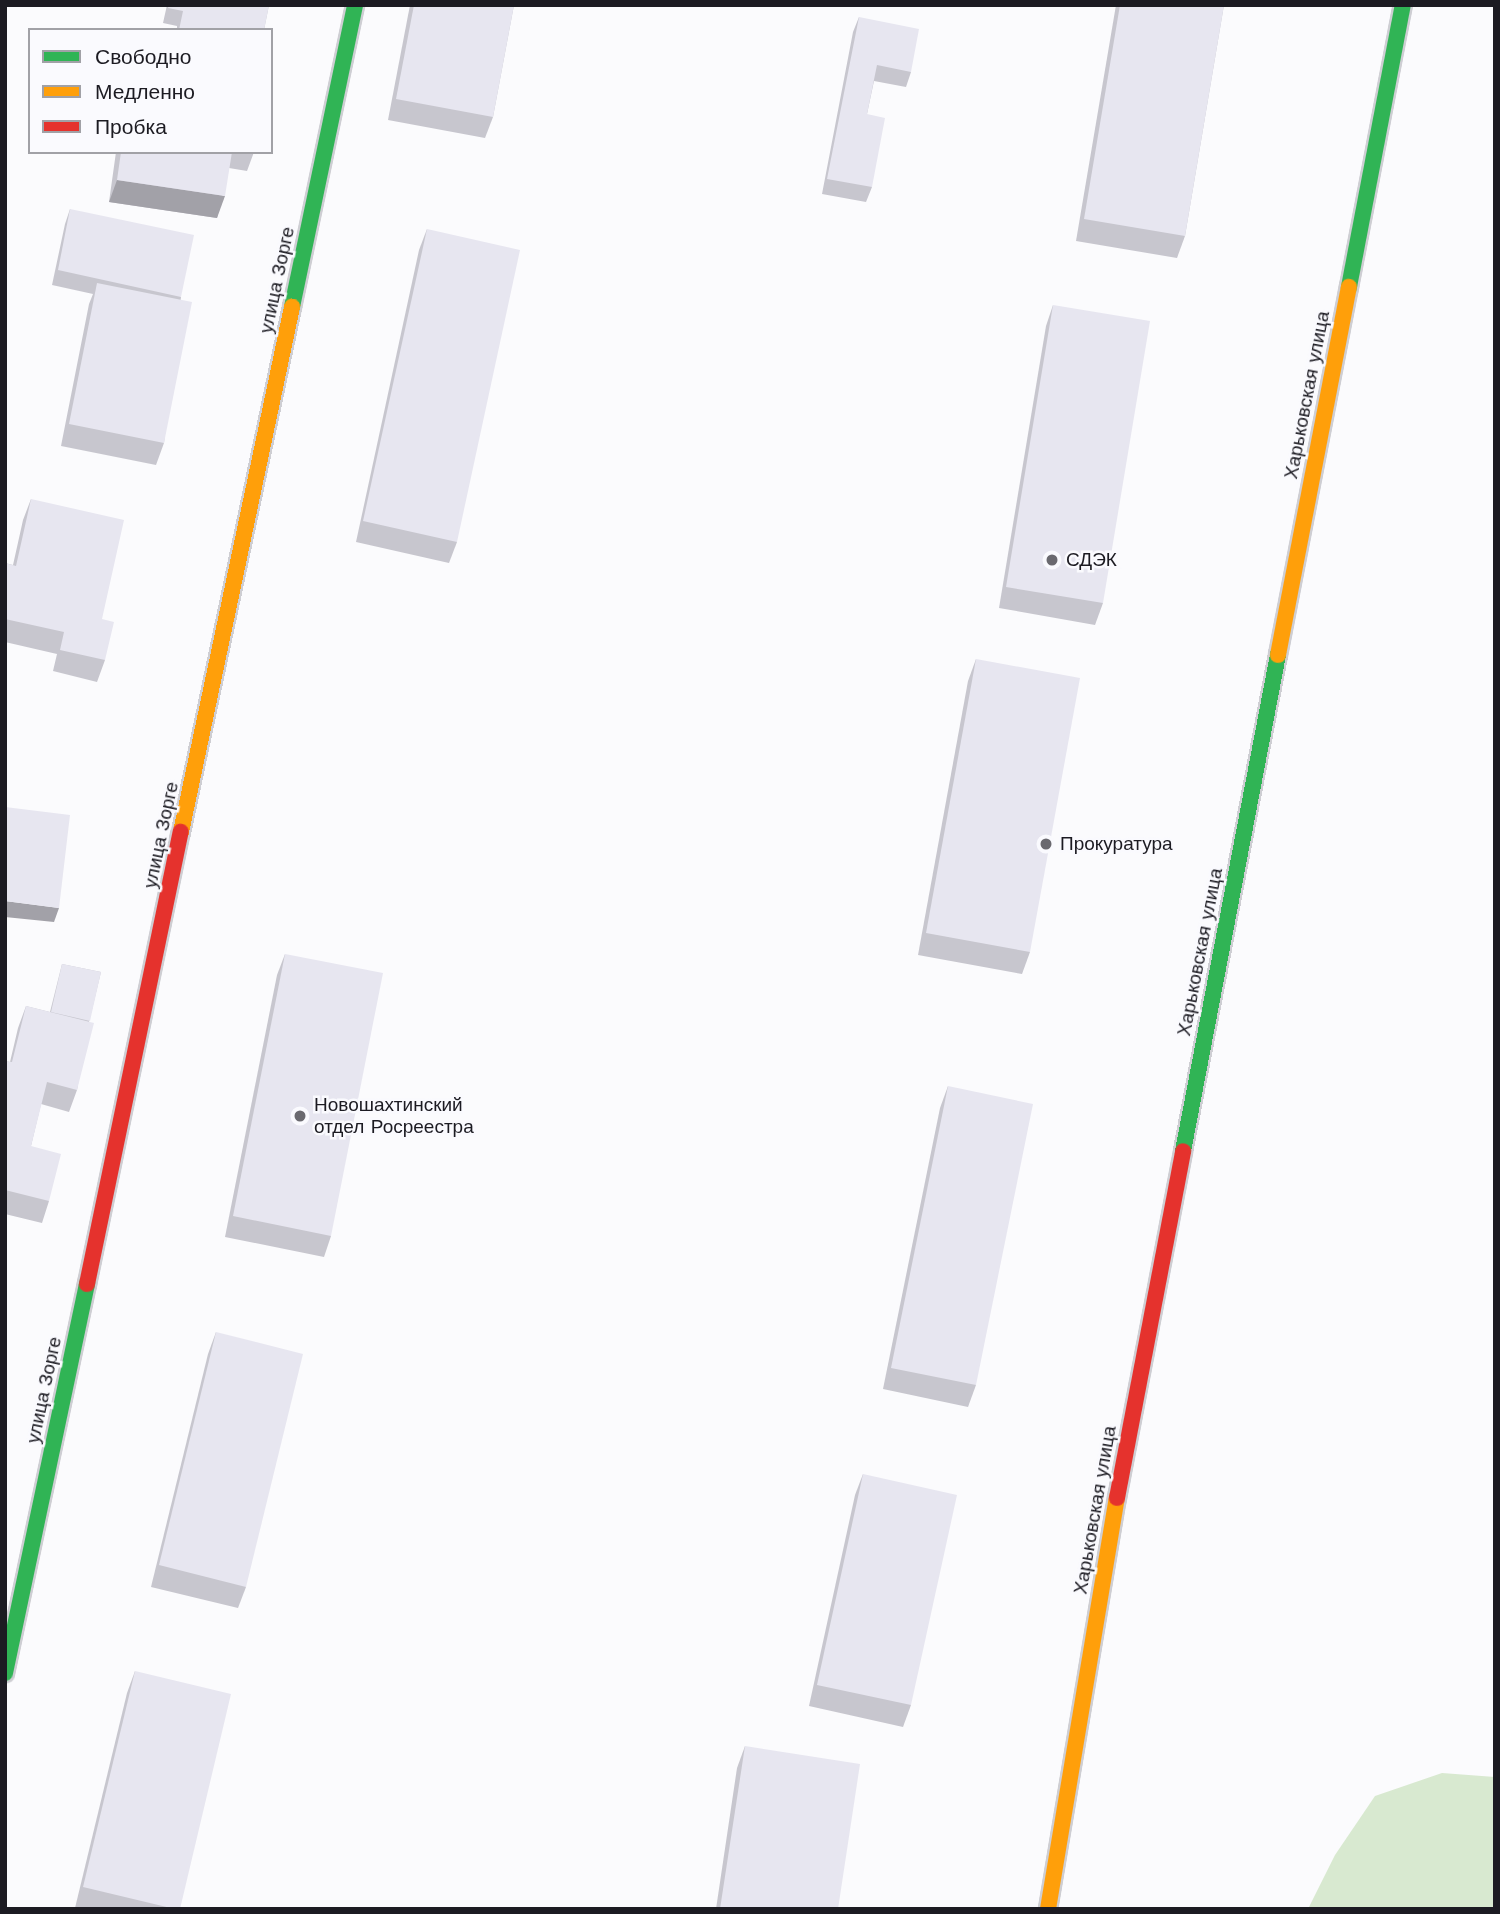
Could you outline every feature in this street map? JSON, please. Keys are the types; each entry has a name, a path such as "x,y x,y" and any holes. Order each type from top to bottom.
{"main road":[{"name":"улица Зорге","path":"5,1673 355,5"},
{"name":"Харьковская улица","path":"1048,1909 1117,1497 1403,5"}],"green space":[{"path":"1442,1773 1495,1777 1495,1909 1308,1909 1335,1855 1375,1796"}],"building":[{"path":"169,5 269,5 264,28 179,28 183,11 168,8"},
{"path":"414,5 514,5 493,117 396,99"},
{"path":"1120,5 1224,5 1185,236 1084,219"},
{"path":"859,17 919,29 911,72 877,65 867,114 885,118 872,187 827,179"},
{"path":"121,154 232,154 225,196 117,180"},
{"path":"70,209 194,235 181,297 58,270"},
{"path":"427,229 520,250 457,542 363,521"},
{"path":"97,283 192,302 164,443 69,424"},
{"path":"1053,305 1150,321 1103,603 1006,587"},
{"path":"31,499 124,520 102,619 114,622 105,660 60,650 64,632 5,619 5,563 16,566"},
{"path":"976,659 1080,678 1030,952 926,933"},
{"path":"5,807 70,815 59,908 5,901"},
{"name":"Новошахтинский отдел Росреестра","path":"285,954 383,973 331,1236 233,1216"},
{"path":"62,964 101,972 90,1021 51,1012"},
{"path":"26,1006 94,1023 77,1090 47,1082 31,1146 61,1154 49,1201 5,1190 5,1061 12,1062"},
{"path":"948,1086 1033,1104 976,1385 891,1368"},
{"path":"216,1332 303,1354 246,1587 159,1565"},
{"path":"863,1474 957,1495 911,1705 817,1685"},
{"path":"135,1671 231,1694 180,1909 83,1887"},
{"path":"745,1746 860,1764 838,1909 720,1909"}],"traffic: fast":[{"path":"292,307 355,5"},
{"path":"1349,287 1403,5"},
{"path":"1183,1151 1278,655"},
{"path":"5,1673 87,1284"}],"traffic: slow":[{"path":"1278,655 1349,287"},
{"path":"181,832 292,307"},
{"path":"1048,1909 1117,1498"}],"traffic: jam":[{"path":"87,1284 181,832"},
{"path":"1117,1498 1183,1151"}],"place":[{"name":"СДЭК","path":"1052,560"},
{"name":"Прокуратура","path":"1046,844"},
{"name":"Новошахтинский отдел Росреестра","path":"300,1116"}]}
